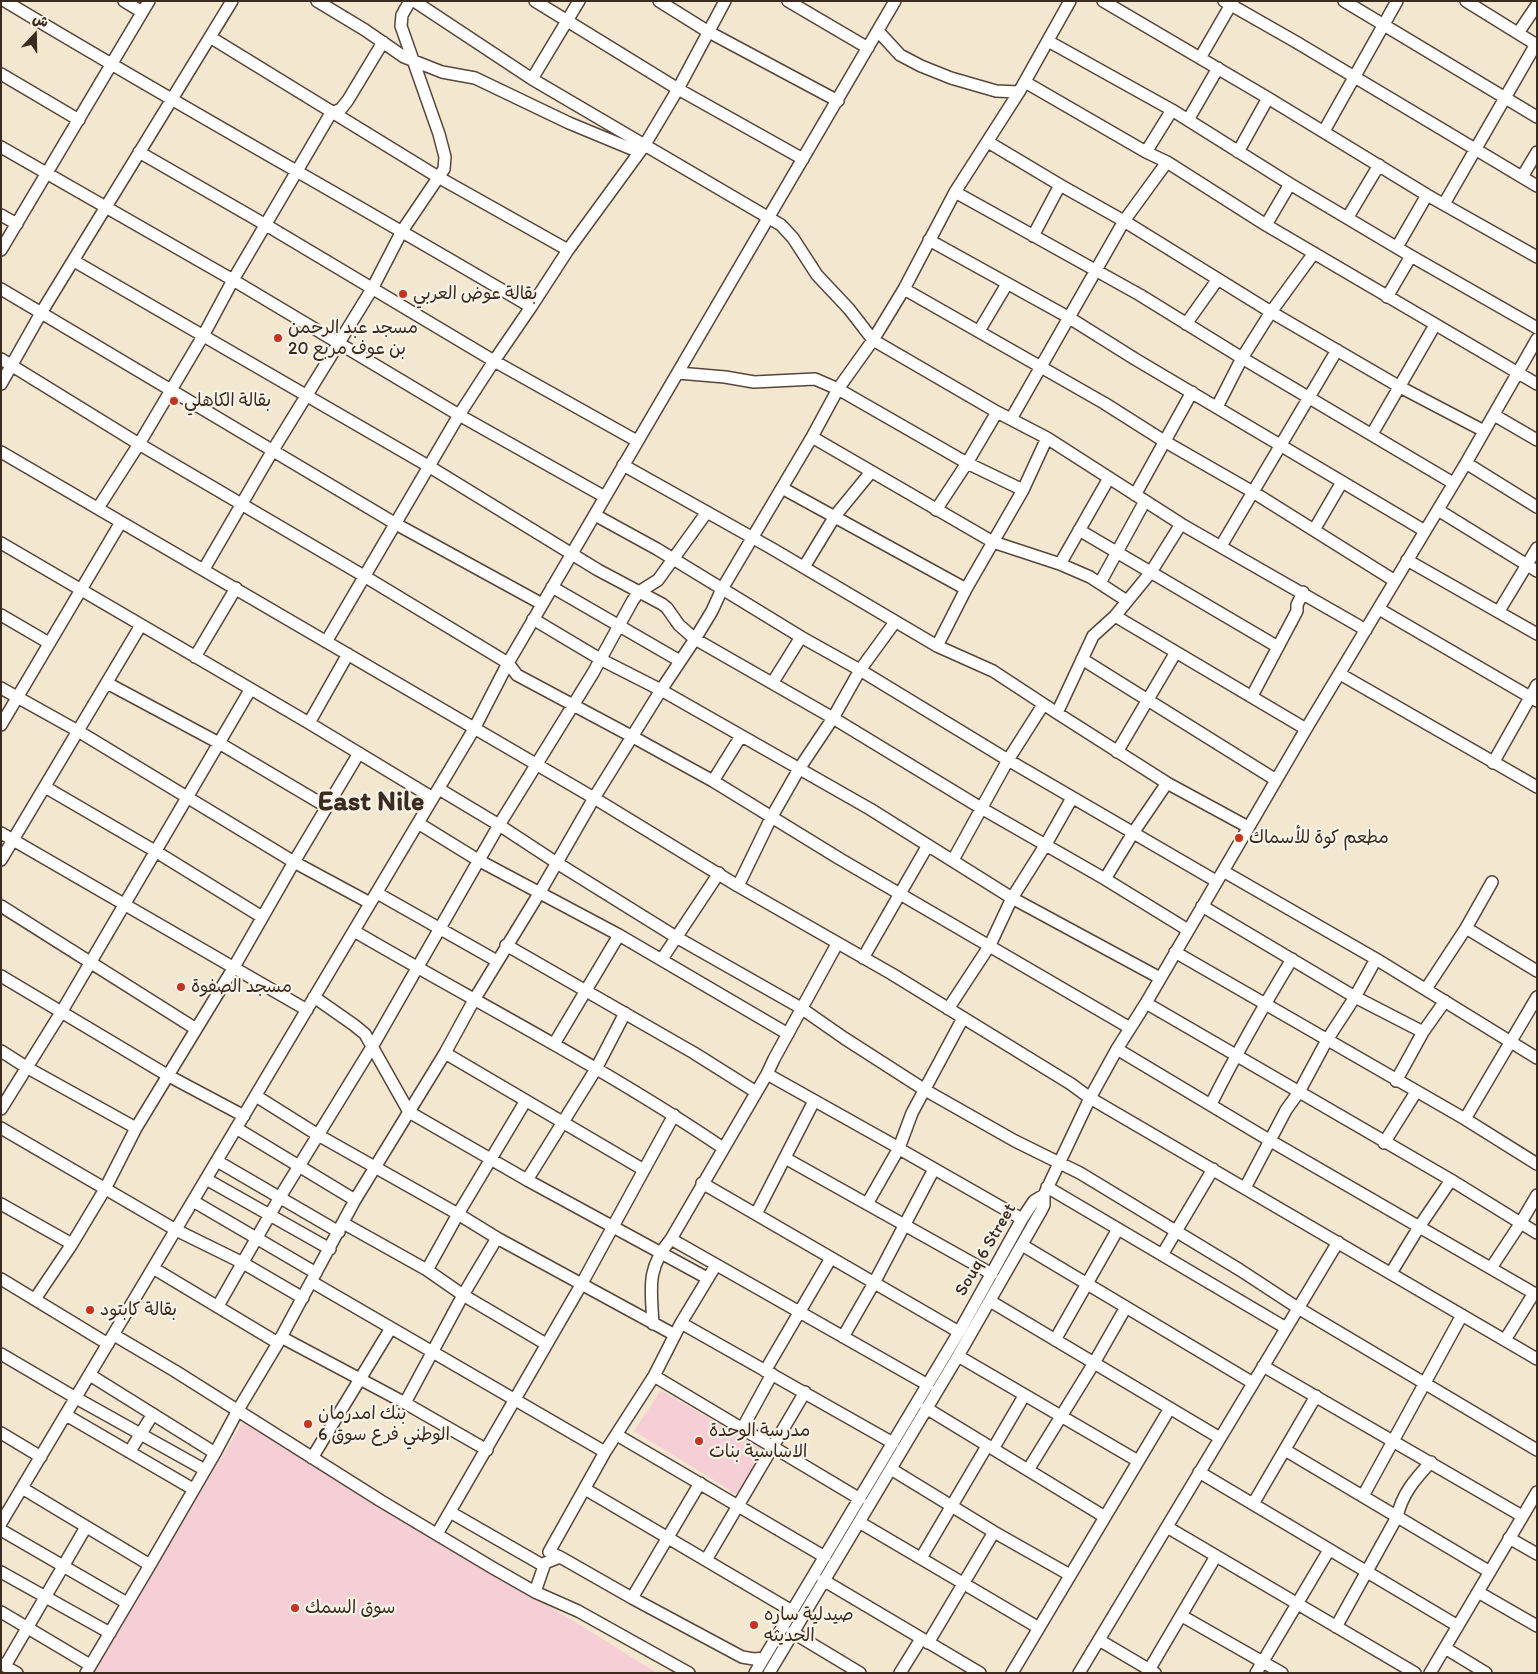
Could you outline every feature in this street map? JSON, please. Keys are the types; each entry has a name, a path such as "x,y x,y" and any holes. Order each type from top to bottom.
{"street":[{"path":"5,1 171,100 402,230 531,307"},
{"path":"1,250 48,174 146,6 124,1"},
{"path":"1,384 6,362 74,262 232,1"},
{"path":"317,1 413,61 442,72 475,78 569,124 642,149"},
{"path":"204,569 273,450 372,289 402,230 444,169 445,157 439,134 401,26 402,15 410,1"},
{"path":"414,1 642,149 781,225 793,238 817,275 849,309 873,340 997,412 1047,438 1181,524 1303,592 1366,630"},
{"path":"535,1 678,88 803,159"},
{"path":"532,79 579,1"},
{"path":"659,1 707,31 838,101"},
{"path":"326,642 459,415 568,250 642,149 678,88 724,1"},
{"path":"788,1 868,48"},
{"path":"1,1523 5,1509 22,1488 41,1457 474,729 533,619 895,1"},
{"path":"1,1612 88,1669 280,1340 355,1200 410,1112 506,945 540,892 594,798 712,611 722,589 812,437 838,389 873,340 904,289 956,192 1022,87 1070,1"},
{"path":"1103,1 1218,68 1427,195 1537,257"},
{"path":"1344,1 1537,117"},
{"path":"1324,132 1397,1"},
{"path":"1444,204 1536,45 1470,2"},
{"path":"1200,58 1229,3 1537,186"},
{"path":"1518,33 1537,5"},
{"path":"878,31 900,55 921,66 951,78 996,91 1022,87 1167,162 1266,225 1537,384"},
{"path":"210,37 438,177 568,250"},
{"path":"1048,41 1172,110 1290,184 1537,328"},
{"path":"98,508 139,444 203,336 233,280 331,113 340,109 348,100 382,42"},
{"path":"1188,120 1218,68"},
{"path":"1,74 79,120"},
{"path":"1238,152 1268,98"},
{"path":"1146,152 1172,110"},
{"path":"988,142 1124,220 1271,312 1400,387 1484,431"},
{"path":"1,147 233,280 459,415 605,497"},
{"path":"139,152 266,225 494,361 638,441"},
{"path":"1522,177 1537,152"},
{"path":"1011,419 1124,220 1167,162"},
{"path":"1348,217 1379,165"},
{"path":"1266,225 1290,184"},
{"path":"1033,236 1060,185"},
{"path":"956,192 1096,269 1454,483"},
{"path":"1397,247 1427,195"},
{"path":"1,215 17,224"},
{"path":"929,240 1068,317 1135,359 1425,530"},
{"path":"1217,407 1242,358 1271,312 1314,253"},
{"path":"1387,297 1411,256"},
{"path":"74,262 430,467 571,555 665,606 679,625 695,639 773,682 1188,930"},
{"path":"1186,324 1218,279"},
{"path":"979,331 1007,284"},
{"path":"1,289 396,524 542,604"},
{"path":"904,289 1104,403 1164,441 1253,492 1395,581"},
{"path":"1372,434 1435,325"},
{"path":"1286,1328 1118,1229 1046,1191 1090,1098 1117,1049 1466,463 1537,339"},
{"path":"1221,546 1337,350"},
{"path":"6,362 242,506 364,576 508,663 517,676 633,736 713,781 771,818 1130,1028"},
{"path":"678,373 725,377 754,382 811,378 838,389 967,463 1023,490"},
{"path":"1135,495 1192,392"},
{"path":"936,510 997,412"},
{"path":"1494,415 1537,440"},
{"path":"812,437 993,542 1060,564 1090,577 1127,602"},
{"path":"937,646 966,589 1023,490 1047,438"},
{"path":"1,452 594,798 738,886 892,974 1071,1084 1090,1098 1537,1359"},
{"path":"1466,463 1537,506"},
{"path":"623,466 804,567 937,646 993,671 1056,714 1167,783 1248,827"},
{"path":"804,567 835,516 870,472"},
{"path":"1060,564 1109,478"},
{"path":"1314,530 1342,482"},
{"path":"782,488 966,589"},
{"path":"1100,583 1145,502"},
{"path":"1438,510 1532,568"},
{"path":"218,1306 280,1197 372,1047 478,860 600,659 633,600 639,592 658,580 707,512"},
{"path":"594,515 657,549 1132,833 1219,876 1376,959 1537,1058"},
{"path":"1,725 121,522"},
{"path":"1056,714 1093,636 1115,616 1151,572 1181,524"},
{"path":"1079,530 1278,647"},
{"path":"1,543 359,753 499,825 676,937 801,1008 926,1090 1015,1141 1061,1162 1240,1270 1298,1308 1537,1450"},
{"path":"1499,611 1532,568 1537,548"},
{"path":"1408,560 1537,634"},
{"path":"552,587 618,627 680,661"},
{"path":"195,657 236,588"},
{"path":"1252,696 1297,611 1297,605 1303,592"},
{"path":"1379,609 1533,699"},
{"path":"1,615 49,643"},
{"path":"1115,616 1306,729"},
{"path":"533,619 600,659 661,690 799,769 953,860 1012,898 1160,978"},
{"path":"738,886 771,818 799,769 833,718 860,670 896,622"},
{"path":"1,860 46,787 140,625"},
{"path":"773,682 802,637"},
{"path":"1117,752 1146,699 1176,652"},
{"path":"309,723 348,654"},
{"path":"1082,659 1276,780"},
{"path":"1340,674 1537,787"},
{"path":"107,683 219,743 327,807"},
{"path":"1493,763 1533,699 1537,685"},
{"path":"1,688 78,731 294,862 370,903"},
{"path":"1,1109 62,1010 250,690"},
{"path":"953,860 1008,760 1043,705"},
{"path":"713,781 741,736"},
{"path":"35,1299 72,1244 105,1189 136,1128 234,967 359,753"},
{"path":"1105,879 1132,833 1167,783"},
{"path":"46,787 262,917"},
{"path":"948,1009 990,945 1012,898 1072,798"},
{"path":"418,823 478,860 662,959 788,1034"},
{"path":"1,833 307,1010"},
{"path":"863,958 928,845"},
{"path":"662,959 719,874"},
{"path":"1426,989 1466,928 1492,882"},
{"path":"376,893 497,961"},
{"path":"1,906 196,1029"},
{"path":"1202,906 1355,997 1423,1032"},
{"path":"1466,928 1537,971"},
{"path":"354,931 416,968 554,1044 674,1115 723,1148"},
{"path":"554,1044 619,935"},
{"path":"653,1324 651,1280 660,1254 671,1239 767,1074 837,944"},
{"path":"506,945 587,990 756,1092"},
{"path":"1175,952 1396,1081 1465,1119 1537,1164"},
{"path":"1211,1104 1235,1056 1292,959"},
{"path":"1245,1188 1289,1105 1299,1092 1327,1040 1355,997 1376,959"},
{"path":"1,976 62,1010 168,1075 244,1116"},
{"path":"314,997 360,1029 410,1112 527,1180 707,1278"},
{"path":"1465,1119 1537,998"},
{"path":"1396,1081 1423,1032 1445,1000"},
{"path":"1146,1003 1384,1143 1451,1180 1537,1233"},
{"path":"527,1180 596,1069 625,1013"},
{"path":"867,1204 899,1148 912,1113 963,1018"},
{"path":"1117,1049 1269,1140 1535,1294 1505,1340"},
{"path":"1,1051 26,1067 136,1128"},
{"path":"445,1053 562,1124 644,1170"},
{"path":"767,1074 1022,1219"},
{"path":"1384,1143 1416,1092"},
{"path":"256,1096 318,1135 376,1166 497,1238 675,1336"},
{"path":"756,1214 814,1101"},
{"path":"427,1270 458,1214 526,1102"},
{"path":"437,1534 581,1284 674,1115"},
{"path":"1,1128 176,1230 243,1263 303,1298"},
{"path":"236,1128 355,1200"},
{"path":"784,1158 992,1274"},
{"path":"217,1161 280,1197 427,1270 463,1295 546,1344"},
{"path":"844,1337 934,1168"},
{"path":"1162,1255 1213,1169"},
{"path":"206,1179 330,1249"},
{"path":"1391,1273 1451,1180"},
{"path":"702,1183 959,1332"},
{"name":"Souq 6 Street","path":"755,1673 928,1385 1022,1219 1034,1201 1046,1191"},
{"name":"Souq 6 Street","path":"768,1673 990,1301 1044,1204 1046,1191"},
{"path":"1491,1268 1537,1195"},
{"path":"193,1201 257,1238 391,1328 605,1452"},
{"path":"1,1204 72,1244"},
{"path":"1055,1340 1118,1229"},
{"path":"405,1403 463,1295 497,1238"},
{"path":"671,1239 928,1385"},
{"path":"1079,1673 1338,1242"},
{"path":"1022,1245 1253,1383"},
{"path":"742,1429 799,1311 831,1258"},
{"path":"716,1264 681,1323 654,1376 605,1452 549,1552 742,1657 764,1658"},
{"path":"153,1268 280,1340 405,1403 487,1450"},
{"path":"1,1279 238,1410 312,1458 535,1592 578,1611 689,1673"},
{"path":"990,1301 1220,1438"},
{"path":"1028,1470 1126,1307"},
{"path":"1363,1496 1423,1383 1462,1315"},
{"path":"681,1323 893,1443"},
{"path":"312,1458 391,1328"},
{"path":"1,1354 205,1470"},
{"path":"958,1356 1138,1461"},
{"path":"1263,1366 1522,1516"},
{"path":"90,1375 215,1453"},
{"path":"654,1376 860,1499"},
{"path":"706,1560 805,1392"},
{"path":"921,1558 952,1506 1024,1396"},
{"path":"1253,1504 1316,1396"},
{"path":"926,1408 1105,1516"},
{"path":"1012,1673 1170,1408"},
{"path":"130,1451 153,1414"},
{"path":"66,1415 193,1489"},
{"path":"1,1433 41,1457"},
{"path":"617,1435 825,1556"},
{"path":"1285,1450 1490,1572"},
{"path":"1336,1628 1397,1517 1399,1508 1409,1488 1431,1462"},
{"path":"891,1469 994,1532 1070,1575"},
{"path":"1199,1472 1458,1626"},
{"path":"632,1598 700,1483"},
{"path":"22,1488 150,1565"},
{"path":"585,1489 668,1536 792,1611"},
{"path":"1430,1673 1537,1492"},
{"path":"450,1512 544,1566"},
{"path":"859,1522 1039,1628"},
{"path":"17,1673 3,1665 86,1527"},
{"path":"1166,1527 1415,1673"},
{"path":"1,1530 127,1603"},
{"path":"900,1673 963,1584 994,1532"},
{"path":"1509,1538 1537,1554"},
{"path":"1256,1673 1329,1550"},
{"path":"1098,1640 1152,1671 1216,1556"},
{"path":"535,1592 545,1563 560,1557"},
{"path":"1,1572 110,1633"},
{"path":"823,1580 980,1673"},
{"path":"1478,1592 1537,1626"},
{"path":"1182,1616 1282,1673"},
{"path":"792,1632 857,1672"},
{"path":"1444,1648 1486,1673"}],"shaded area":[{"name":"مدرسة الوحدة الاساسية بنات","path":"661,1390 765,1451 738,1495 634,1431"},
{"path":"246,1417 657,1673 91,1673"}],"place":[{"name":"بقالة عوض العربي","path":"403,294"},
{"name":"مسجد عبد الرحمن بن عوف مربع 20","path":"278,338"},
{"name":"بقالة الكاهلي","path":"174,401"},
{"name":"مطعم كوة للأسماك","path":"1239,838"},
{"name":"مسجد الصفوة","path":"181,987"},
{"name":"بقالة كابتود","path":"90,1310"},
{"name":"بنك امدرمان الوطني فرع سوق 6","path":"308,1424"},
{"name":"مدرسة الوحدة الاساسية بنات","path":"699,1441"},
{"name":"سوق السمك","path":"295,1608"},
{"name":"صيدلية ساره الحديثه","path":"754,1625"}],"district":[{"name":"East Nile","path":"371,803"}]}
